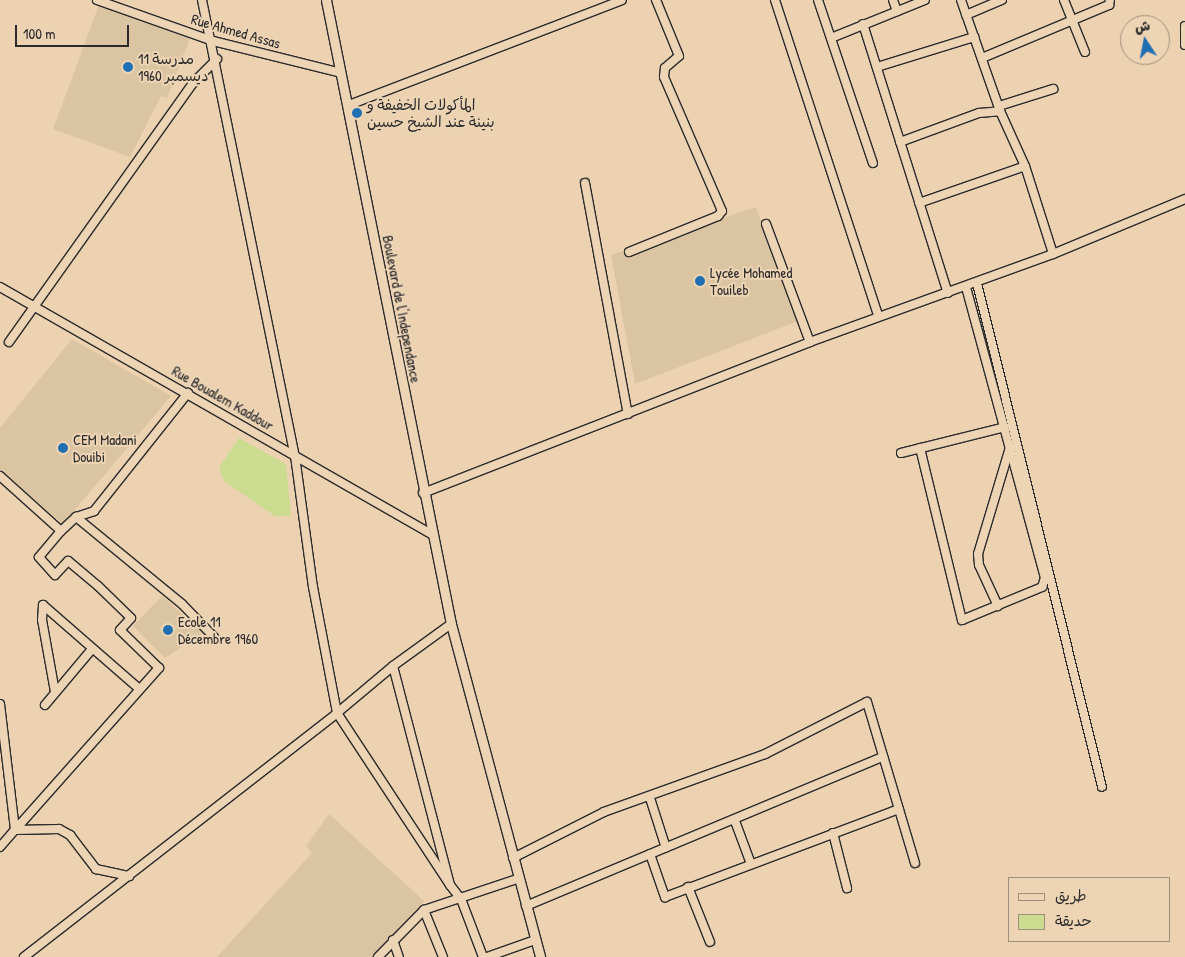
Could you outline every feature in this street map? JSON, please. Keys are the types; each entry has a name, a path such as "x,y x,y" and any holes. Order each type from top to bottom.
{"street":[{"name":"Rue Ahmed Assas","path":"97,0 213,41 341,73"},
{"path":"202,0 217,58 294,456 313,587 337,713 460,899 485,957 535,940"},
{"path":"349,105 612,2 622,0"},
{"path":"628,252 718,216 722,211 664,78 665,68 676,62 678,54 656,0"},
{"path":"775,0 878,316"},
{"path":"818,0 873,163"},
{"path":"893,0 897,11"},
{"path":"831,38 925,0"},
{"path":"961,0 1000,108 1025,166 1053,254"},
{"path":"966,15 1002,0"},
{"path":"1064,0 1085,52"},
{"path":"982,58 1109,5 1110,0"},
{"name":"Boulevard de l'Independance","path":"329,1 341,73 349,105 423,494 451,624 540,957"},
{"path":"863,24 948,293"},
{"path":"1185,26 1185,45"},
{"path":"877,67 974,37"},
{"path":"9,342 35,308 193,83 217,58"},
{"path":"900,142 1053,89"},
{"path":"919,203 1025,166"},
{"path":"585,183 628,414"},
{"path":"423,494 878,316 966,287 1053,254 1185,199"},
{"path":"766,224 810,342"},
{"path":"978,282 1102,787"},
{"name":"Rue Boualem Kaddour","path":"0,287 432,534"},
{"path":"920,448 961,619 998,606 1042,587 1045,581 966,287"},
{"path":"0,847 138,688 158,668 120,630 131,618 68,561 55,575 39,557 61,531 76,517 94,511 188,393"},
{"path":"901,453 1004,427"},
{"path":"998,606 979,565 978,554 1010,447"},
{"path":"0,476 61,531"},
{"path":"76,517 182,604 216,638"},
{"path":"56,692 42,620 43,605 138,688"},
{"path":"24,957 337,713 392,666 451,624"},
{"path":"45,706 92,649"},
{"path":"392,666 450,885"},
{"path":"513,858 604,812 650,798 765,754 867,702 915,863"},
{"path":"0,704 15,830"},
{"path":"526,906 735,821 883,757"},
{"path":"650,798 666,848"},
{"path":"650,854 665,897 899,809"},
{"path":"735,821 751,864"},
{"path":"15,830 59,829 70,835 96,869 129,876"},
{"path":"833,833 847,888"},
{"path":"378,957 424,910 518,879"},
{"path":"688,888 710,942"},
{"path":"424,910 442,957"},
{"path":"393,940 398,957"}],"shaded area":[{"name":"مدرسة 11 ديسمبر 1960","path":"99,5 190,38 167,98 161,96 130,157 53,129"},
{"name":"Lycée Mohamed Touileb","path":"756,207 798,321 635,384 611,255"},
{"name":"CEM Madani Douibi","path":"72,339 171,396 63,524 0,469 0,428"},
{"name":"Ecole 11 Décembre 1960","path":"162,596 203,633 165,658 133,626"},
{"path":"329,814 424,901 373,957 217,957 312,853 306,846"}],"green space":[{"path":"239,438 286,464 291,516 275,516 224,481 219,467"}],"place":[{"name":"مدرسة 11 ديسمبر 1960","path":"128,67"},
{"name":"المأكولات الخفيفة و بنينة عند الشيخ حسين","path":"357,113"},
{"name":"Lycée Mohamed Touileb","path":"700,281"},
{"name":"CEM Madani Douibi","path":"63,448"},
{"name":"Ecole 11 Décembre 1960","path":"168,630"}]}
